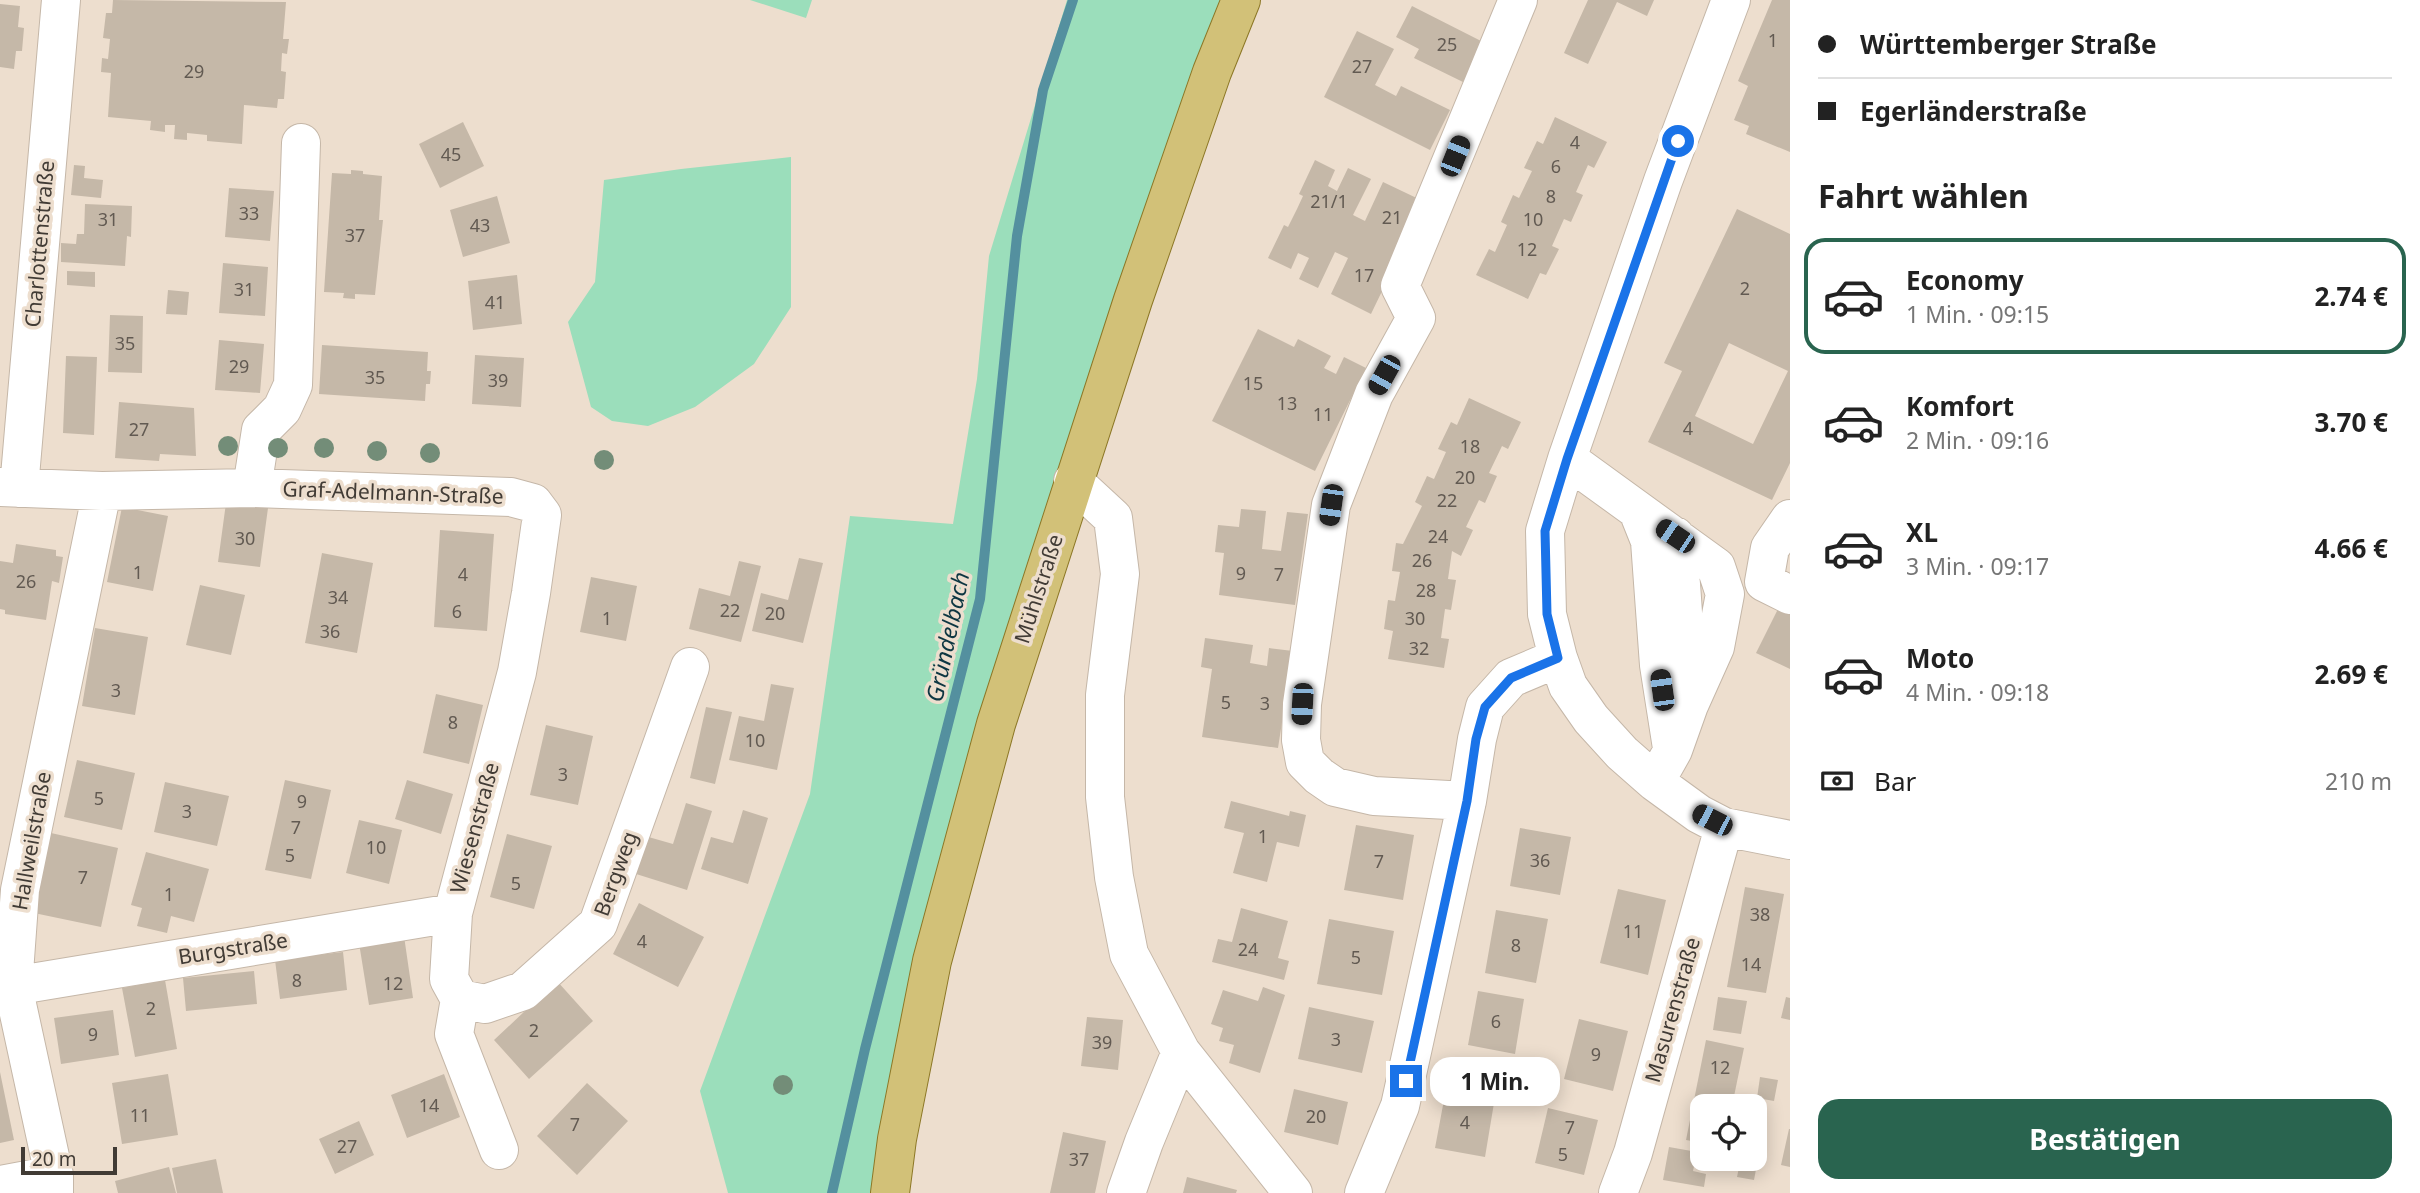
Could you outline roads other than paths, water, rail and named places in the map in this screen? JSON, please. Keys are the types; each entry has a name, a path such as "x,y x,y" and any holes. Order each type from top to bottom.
{"main road":[{"name":"Mühlstraße","path":"890,1193 897,1139 932,961 996,724 1073,481 1212,72 1241,0"}],"street":[{"name":"Charlottenstraße","path":"9,488 61,0"},
{"path":"1664,766 1622,753 1591,719 1568,686 1547,614 1545,531 1567,459 1663,181 1731,0"},
{"path":"1467,801 1374,796 1335,787 1319,776 1306,762 1301,740 1302,704 1331,505 1374,394 1416,318 1401,286 1513,13"},
{"name":"Graf-Adelmann-Straße","path":"252,488 261,429 282,409 293,385 301,143"},
{"path":"1567,459 1675,536 1689,705 1664,766"},
{"path":"1073,481 1112,518 1120,574 1105,695 1105,797 1114,877 1129,954 1181,1052 1293,1193"},
{"name":"Graf-Adelmann-Straße","path":"9,488 102,491 252,488 510,497 533,503"},
{"name":"Hallweilstraße","path":"54,1184 13,986 20,890 102,491"},
{"name":"Wiesenstraße","path":"499,1150 454,1034 460,999 449,979 453,913 517,672 531,593 542,515 533,503"},
{"path":"1638,511 1650,541 1664,766 1699,814 1724,827 1790,840"},
{"path":"1790,519 1770,548 1764,582 1790,595"},
{"path":"1364,1193 1400,1106 1467,801 1476,739 1485,707 1511,678 1558,658"},
{"name":"Bergweg","path":"460,999 485,1004 523,991 598,924 690,667"},
{"name":"Masurenstraße","path":"1618,1193 1633,1153 1724,827"},
{"name":"Burgstraße","path":"13,986 453,913"},
{"path":"1126,1193 1181,1052"},
{"path":"0,1185 54,1184"}],"waterway":[{"name":"Gründelbach","path":"832,1193 865,1049 980,599 1017,236 1043,90 1073,0"}]}
